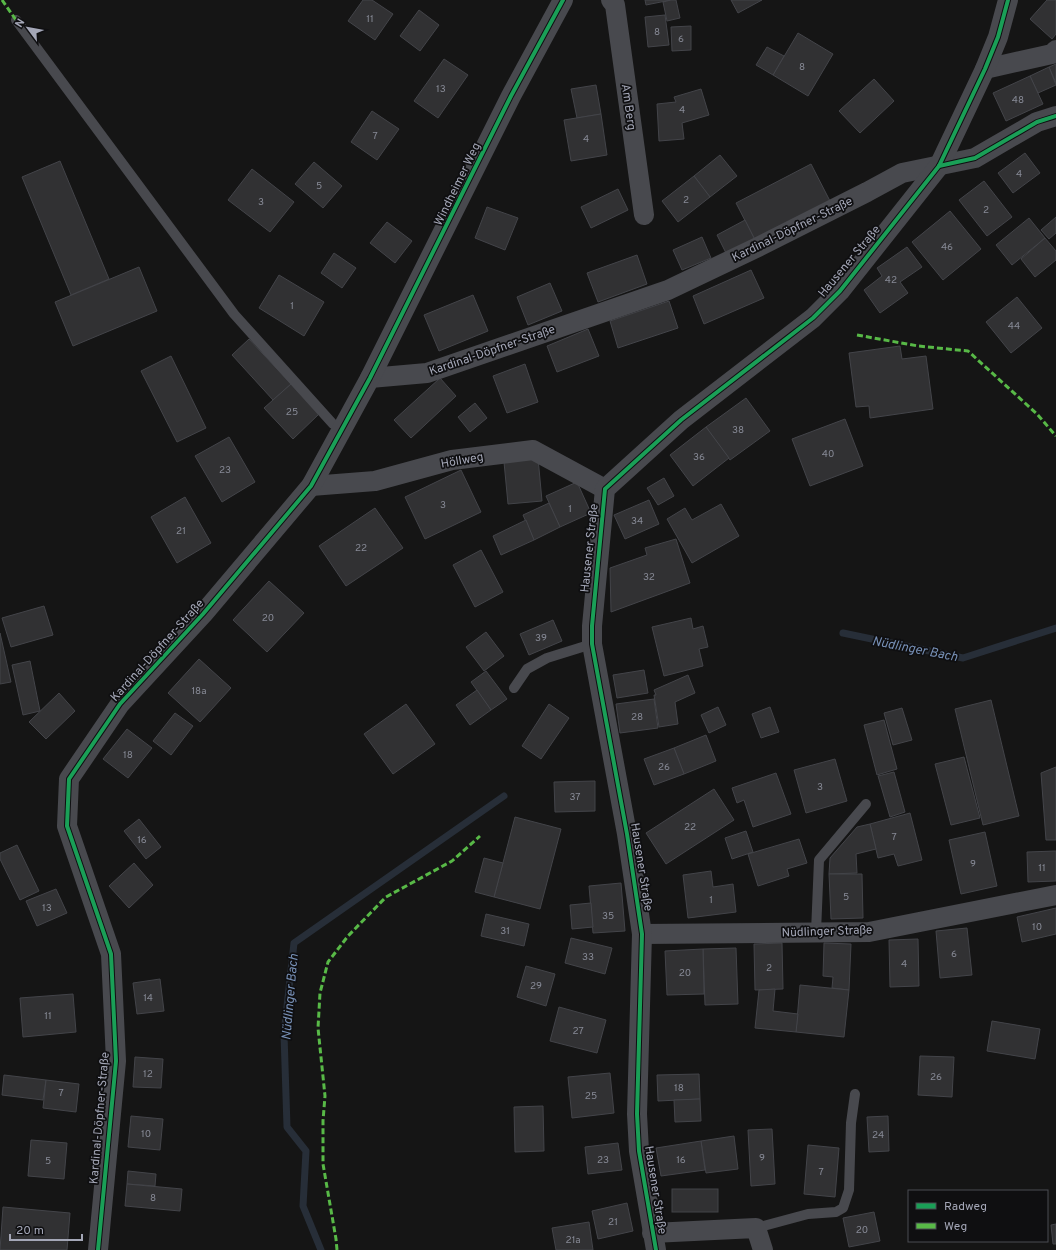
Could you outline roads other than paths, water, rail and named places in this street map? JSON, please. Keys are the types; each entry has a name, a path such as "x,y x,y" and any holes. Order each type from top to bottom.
{"street":[{"name":"Windheimer Weg","path":"370,378 511,96 563,0"},
{"name":"Am Berg","path":"611,0 615,5 644,215"},
{"name":"Hausener Straße","path":"654,1242 639,1151 637,1114 642,934 627,834 592,644 592,626 605,489 681,420 813,318 840,291 939,166 985,69 998,37 1008,0"},
{"path":"985,69 1052,54 1056,50"},
{"name":"Kardinal-Döpfner-Straße","path":"98,1250 116,1061 111,954 67,826 69,779 120,704 203,614 311,486 370,378 427,373 668,290 760,246 902,173 975,158 1037,122 1056,116"},
{"name":"Höllweg","path":"311,486 375,482 452,460 533,450 605,489"},
{"name":"Nüdlinger Straße","path":"642,934 868,932 1056,895"},
{"path":"654,1242 756,1228 763,1250"}],"lane":[{"path":"16,20 234,314 333,424 342,429"},
{"path":"514,688 527,669 547,658 592,644"},
{"path":"816,932 819,860 866,804"},
{"path":"756,1228 808,1214 836,1212 843,1208 849,1190 851,1122 855,1094"}],"waterway":[{"name":"Nüdlinger Bach","path":"843,633 963,658 1056,628"},
{"name":"Nüdlinger Bach","path":"321,1250 303,1206 306,1151 287,1127 284,1034 294,943 504,796"}]}
